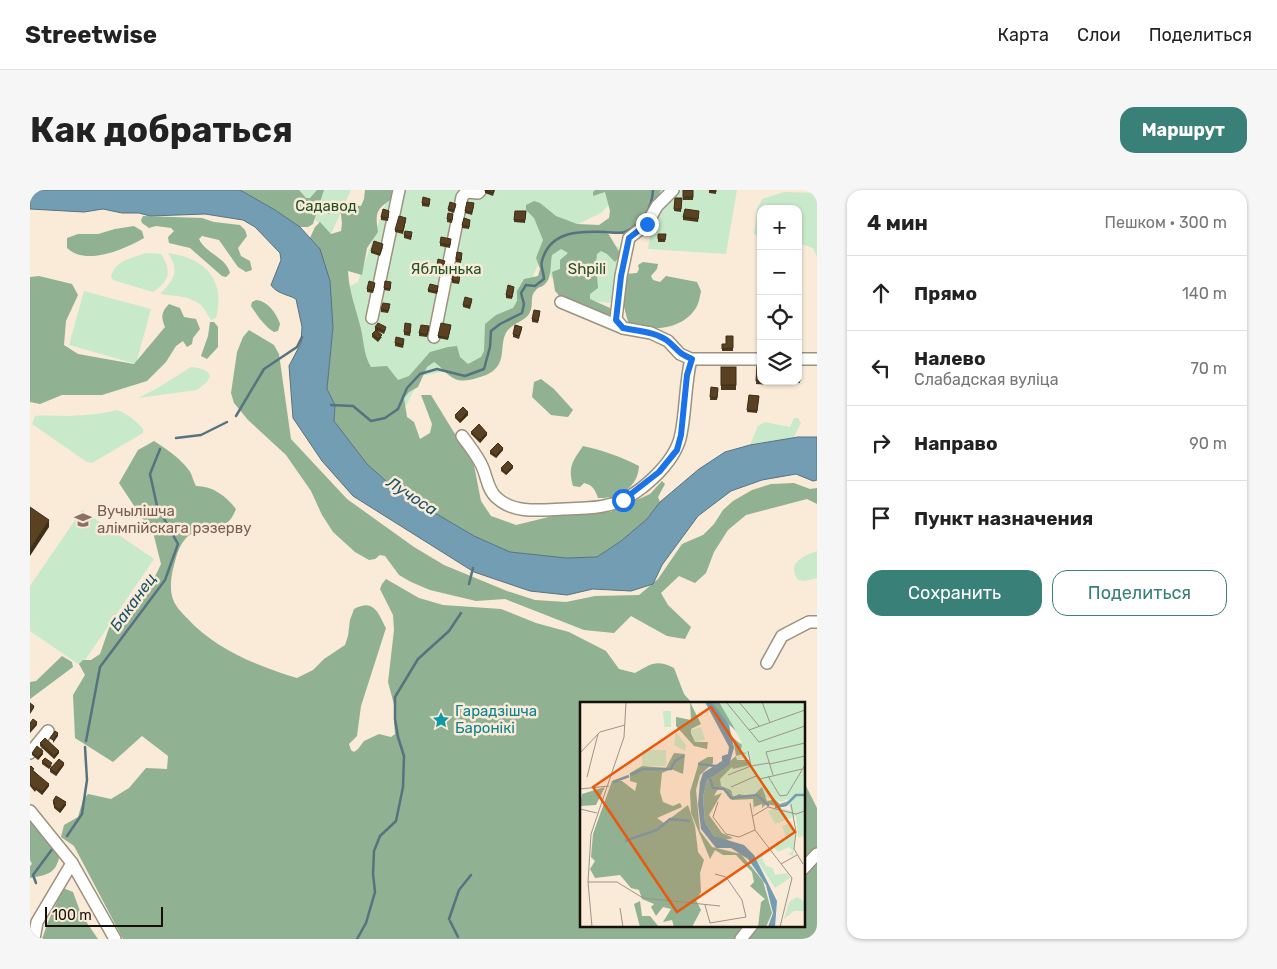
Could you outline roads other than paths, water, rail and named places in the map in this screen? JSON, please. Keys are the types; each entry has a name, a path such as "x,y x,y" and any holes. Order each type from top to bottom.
{"street":[{"path":"372,318 398,190"},
{"path":"434,337 462,197 466,192 478,193 482,190"},
{"path":"623,328 616,320 621,276 629,238 647,224 669,193"},
{"path":"561,302 623,328 651,333 668,341 680,354 692,359 757,359"},
{"path":"462,436 483,466 487,482 496,498 511,506 534,511 607,506 623,500 659,472 677,450 681,435 687,375 692,359"},
{"path":"802,359 817,359"},
{"path":"767,663 782,636 809,622 817,622"},
{"path":"30,753 48,731"},
{"path":"30,811 72,863 115,939"},
{"path":"804,868 817,854"},
{"path":"34,939 38,922 72,863"},
{"path":"741,939 751,926"}],"water":[{"path":"30,190 240,190 300,227 320,249 330,281 333,327 327,389 335,405 334,421 367,464 396,490 474,536 510,552 566,558 597,557 621,541 647,519 660,502 699,469 725,452 750,445 798,437 817,437 817,480 813,481 796,474 762,480 731,491 698,516 662,565 653,584 631,591 593,589 567,595 530,591 474,572 353,496 322,461 293,418 289,366 301,343 302,327 296,299 279,292 271,285 281,260 280,253 255,227 243,220 205,214 150,216 103,209 84,212 30,209"}],"waterway":[{"path":"331,405 353,406 371,421 385,418 398,409 407,388 420,374 437,369 465,376 484,369 490,347 491,331 500,324 522,313 524,304 521,293 526,285 535,286 544,279 542,263 546,251 552,243 568,234 587,232 618,233 631,229 645,215 651,203 653,190"},
{"name":"Баканец","path":"236,416 264,369 297,347 302,337"},
{"name":"Баканец","path":"176,438 201,435 227,422"},
{"name":"Баканец","path":"86,741 100,667 165,580 178,544 157,506 150,474 160,449"},
{"path":"469,584 473,568"},
{"path":"357,939 366,923 375,892 373,874 374,851 380,836 396,821 403,787 404,756 395,719 395,697 418,659 449,631 461,613"},
{"name":"Баканец","path":"67,836 82,814 87,780 85,747"},
{"name":"Баканец","path":"36,883 33,875 53,848"},
{"path":"449,919 459,890 471,875"},
{"path":"450,921 458,937"}],"place":[{"name":"Вучылішча алімпійскага рэзерву","path":"83,520"},
{"name":"Гарадзішча Баронікі","path":"441,720"}],"park label":[{"name":"Садавод","path":"326,206"},
{"name":"Яблынька","path":"446,269"},
{"name":"Shpili","path":"587,269"}],"water label":[{"name":"Лучоса","path":"412,496"}]}
